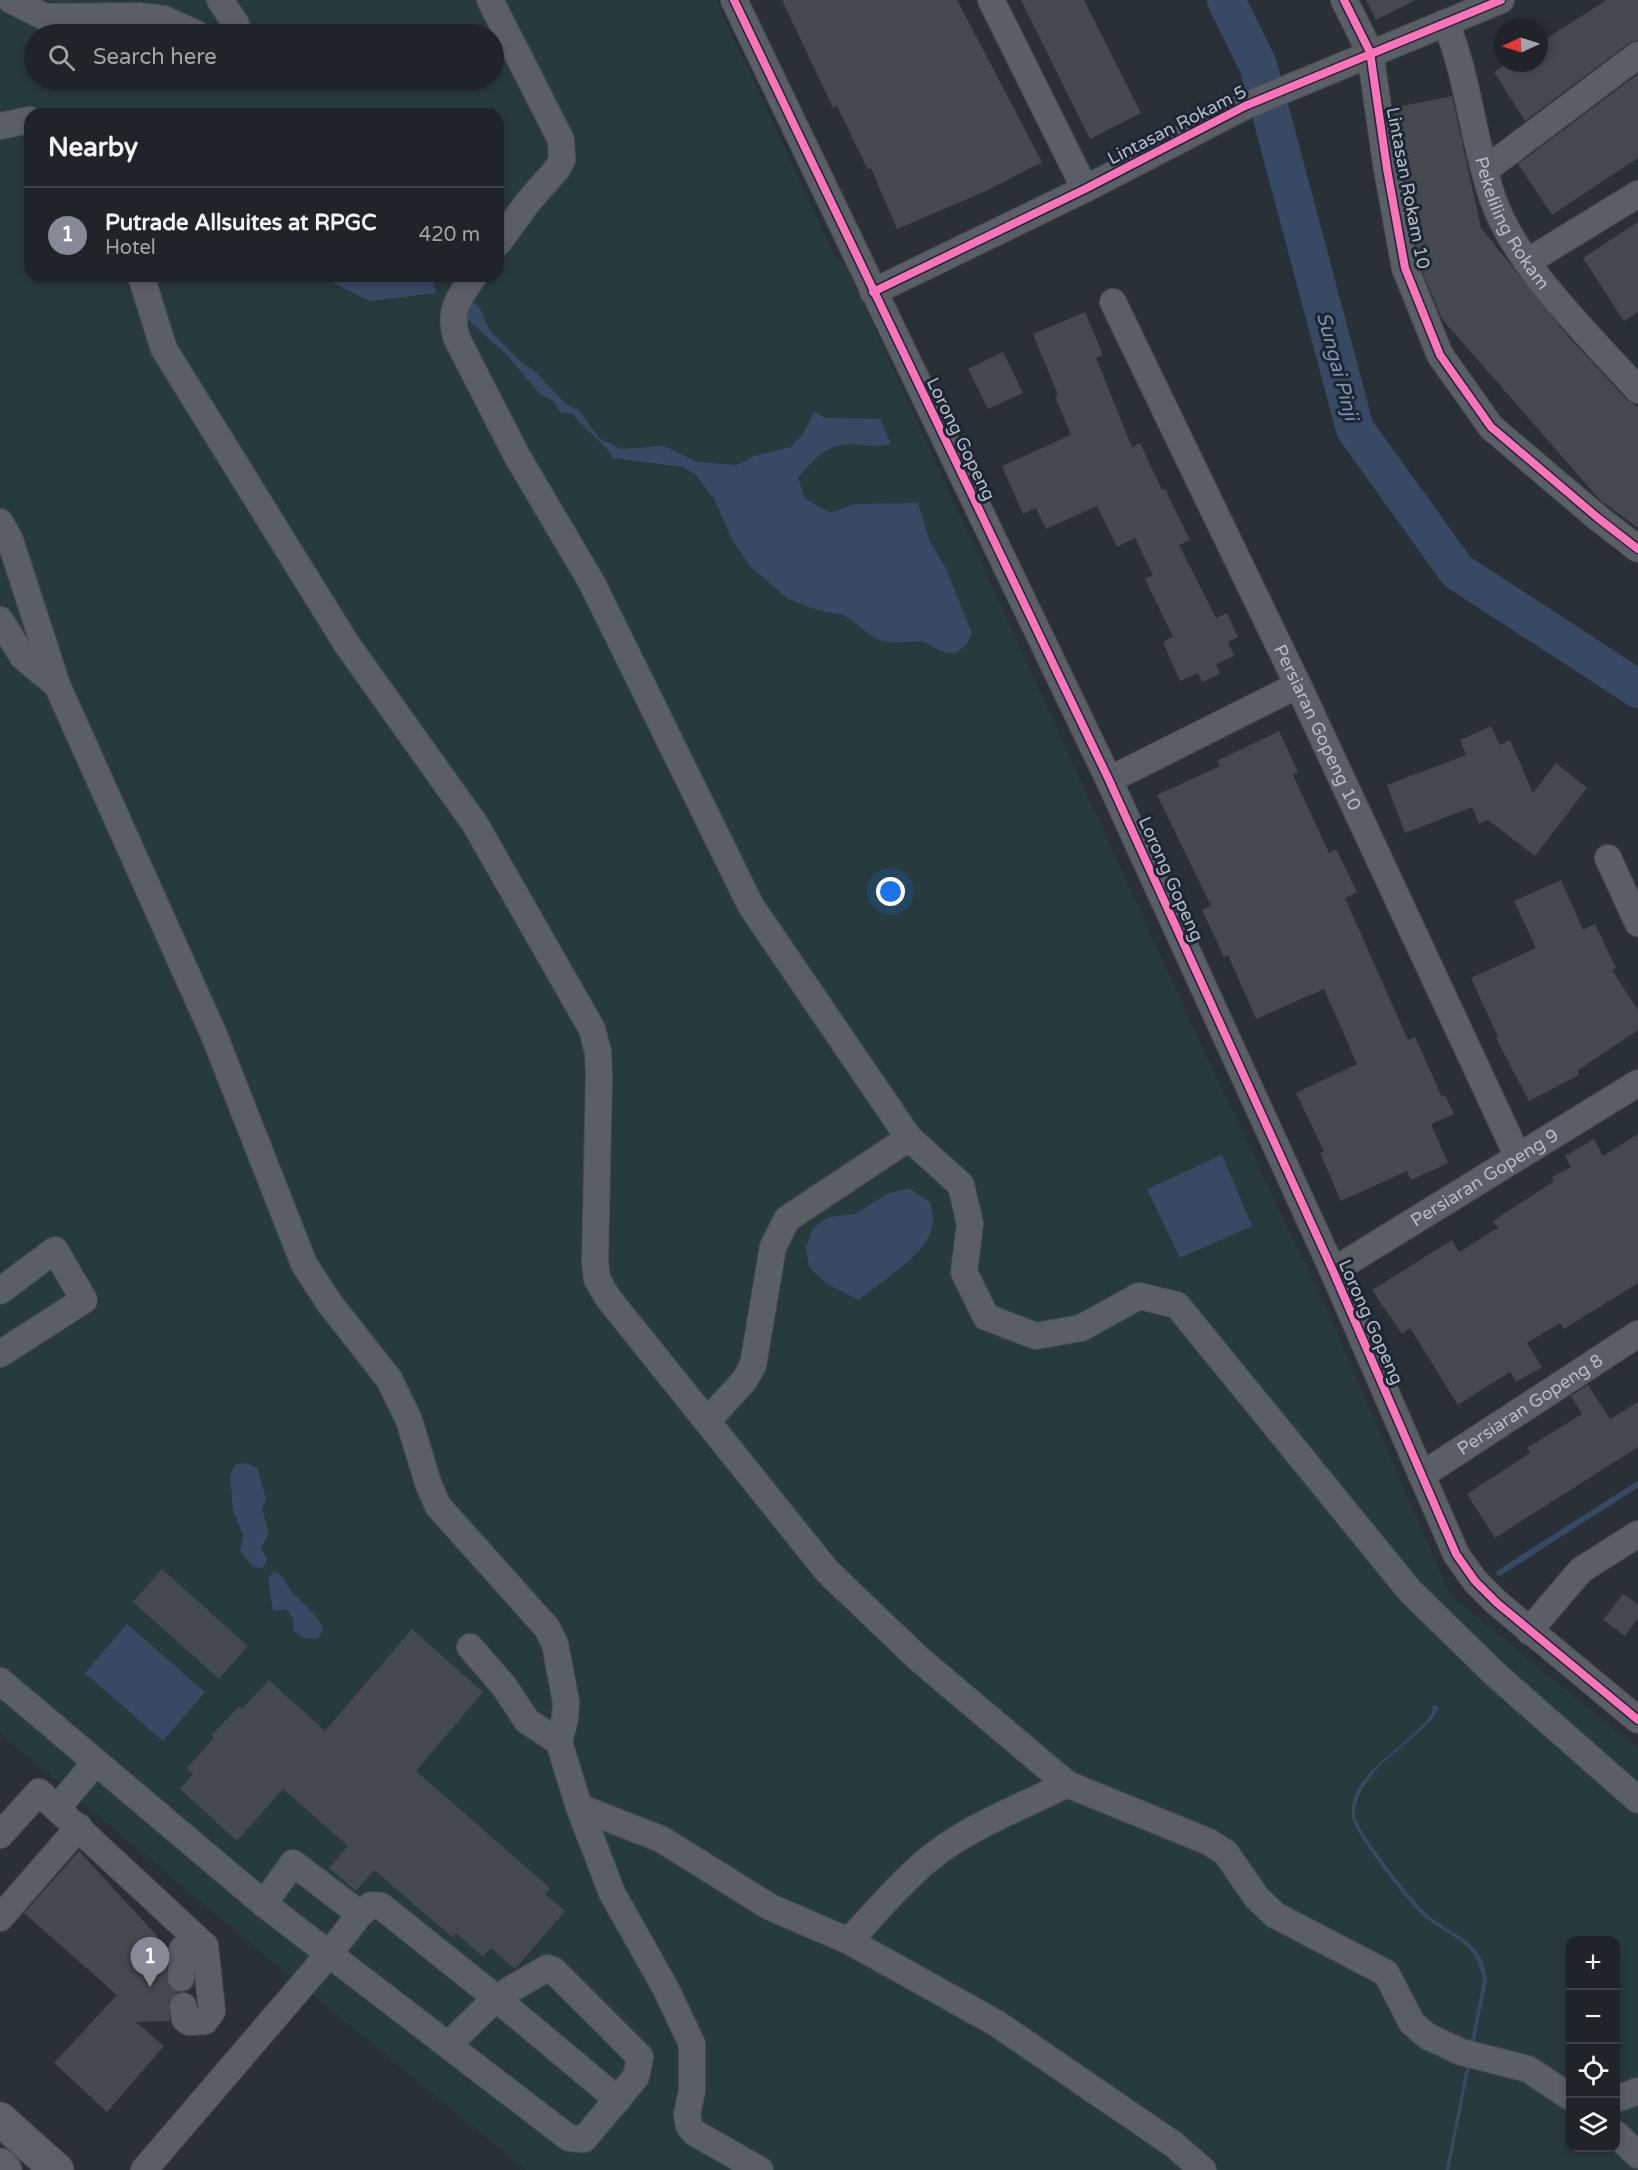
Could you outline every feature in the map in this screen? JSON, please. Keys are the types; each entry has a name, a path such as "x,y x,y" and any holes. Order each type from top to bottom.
{"main road":[{"path":"0,2119 57,2170"},
{"path":"0,2165 5,2170"}],"street":[{"path":"11,0 45,17 138,16 164,19 175,24"},
{"path":"220,0 236,24"},
{"path":"490,0 502,24"},
{"name":"Lorong Gopeng","path":"734,0 1109,780 1333,1271 1456,1554 1475,1581 1529,1631 1638,1720"},
{"path":"991,0 1085,189"},
{"name":"Lintasan Rokam 10","path":"1344,0 1370,52 1387,169 1405,268 1440,355 1491,426 1598,518 1638,549"},
{"name":"Lintasan Rokam 5","path":"873,292 1085,189 1245,106 1370,52 1501,0"},
{"name":"Pekeliling Rokam","path":"1446,23 1466,84 1492,198 1505,228 1527,262 1638,390"},
{"path":"504,28 561,140 563,150 557,169 528,202 504,235"},
{"path":"1485,170 1638,55"},
{"path":"0,126 24,121"},
{"path":"1527,262 1638,194"},
{"path":"143,282 164,349 346,644 475,824 592,1029 598,1052 595,1181 597,1279 608,1298 827,1571 919,1659 1066,1784 1189,1833 1226,1853 1257,1898 1275,1915 1386,1973 1412,2023 1427,2036 1461,2052 1528,2069 1566,2094"},
{"path":"471,282 453,313 452,322 457,339 517,456 592,583 751,906 909,1138 962,1185 970,1224 964,1272 986,1317 1036,1336 1081,1328 1139,1296 1177,1305 1410,1591 1496,1675 1638,1800"},
{"name":"Persiaran Gopeng 10","path":"1113,302 1298,685 1518,1157"},
{"path":"0,522 9,540 57,685 214,1035 304,1264 330,1304 388,1379 409,1420 428,1483 438,1506 547,1629 555,1644 566,1702 559,1742 579,1807 612,1893 666,1989 692,2044 693,2082 688,2120 695,2133 760,2170"},
{"path":"0,620 23,657 57,685"},
{"path":"1109,780 1298,685"},
{"path":"1608,858 1638,923"},
{"name":"Persiaran Gopeng 9","path":"1333,1271 1638,1083"},
{"path":"708,1420 744,1381 753,1365 773,1247 786,1219 909,1138"},
{"path":"0,1291 55,1250 84,1300 0,1354"},
{"name":"Persiaran Gopeng 8","path":"1422,1475 1638,1334"},
{"path":"1529,1631 1581,1570 1638,1534"},
{"path":"470,1647 504,1686 527,1721 559,1742"},
{"path":"0,1681 264,1904 569,2138 584,2139 636,2077 640,2057 553,1970 541,1970 496,1998 448,2045"},
{"path":"58,1807 96,1762"},
{"path":"849,1941 896,1890 931,1857 970,1833 1066,1784"},
{"path":"0,1835 36,1793 43,1793 58,1807 205,1946 212,2011 205,2021 189,2022 185,2019 183,2006"},
{"path":"579,1807 661,1839 770,1906 849,1941 996,2023 1173,2144 1203,2170"},
{"path":"0,1918 79,1827"},
{"path":"264,1904 293,1863 360,1914"},
{"path":"144,2170 329,1954 360,1914 372,1905 381,1906 618,2100"},
{"path":"181,1978 182,1950 185,1947 205,1946"},
{"path":"1619,2098 1638,2091"},
{"path":"1620,2138 1638,2155"}],"green space":[{"path":"0,0 716,0 835,257 847,268 1202,1047 1331,1319 1450,1595 1638,1749 1638,2170 526,2170 0,1733"}],"water":[{"path":"332,282 433,282 436,293 369,301"},
{"path":"462,295 479,306 490,331 521,362 536,372 567,405 579,410 599,438 621,449 664,446 698,462 737,465 754,456 791,447 802,435 814,412 826,418 880,419 891,444 875,446 848,444 826,451 813,461 798,478 805,498 830,513 855,504 918,503 930,542 945,566 972,633 967,644 955,654 940,651 923,641 894,643 876,639 844,615 820,611 788,599 751,567 731,538 715,500 695,474 683,467 613,458 573,414 560,412 553,401 540,394 507,355 455,308"},
{"path":"1222,1155 1252,1226 1180,1258 1147,1189"},
{"path":"909,1188 931,1203 933,1222 924,1245 904,1266 859,1300 827,1284 809,1267 806,1247 813,1228 829,1217 855,1214 887,1194"},
{"path":"246,1463 258,1469 266,1499 262,1509 269,1533 261,1548 267,1559 263,1568 253,1567 240,1551 243,1535 233,1510 230,1475 236,1464"},
{"path":"274,1571 317,1618 323,1629 318,1639 304,1638 294,1631 293,1618 286,1609 273,1611 268,1578"},
{"path":"127,1624 205,1692 163,1741 85,1673"},
{"path":"1433,1705 1438,1706 1434,1716 1425,1727 1381,1765 1368,1781 1358,1797 1355,1816 1365,1836 1411,1896 1428,1915 1464,1939 1476,1951 1484,1965 1487,1980 1449,2170 1446,2170 1483,1980 1480,1967 1469,1949 1419,1912 1386,1872 1353,1820 1353,1802 1360,1785 1373,1770 1420,1728 1430,1716"}],"building":[{"path":"782,0 957,0 1042,162 988,190 897,229 871,168 868,170 837,106 833,108"},
{"path":"1021,0 1084,0 1141,113 1090,139"},
{"path":"1366,0 1416,0 1376,20"},
{"path":"1607,0 1638,0 1638,40 1629,43 1525,121 1494,72 1548,72 1548,37"},
{"path":"1638,74 1638,158 1552,215 1518,164"},
{"path":"1452,96 1481,228 1566,334 1627,400 1638,407 1638,528 1599,499 1442,319 1419,264 1393,108"},
{"path":"1638,222 1638,312 1624,321 1583,258"},
{"path":"1085,312 1103,355 1096,358 1132,447 1140,443 1162,490 1165,489 1190,540 1179,545 1216,618 1227,613 1238,637 1228,642 1234,656 1216,664 1220,674 1202,682 1198,673 1180,681 1163,642 1173,637 1145,579 1153,575 1135,538 1117,547 1097,506 1046,529 1036,508 1023,514 1002,466 1071,435 1055,396 1058,395 1033,334"},
{"path":"1003,352 1023,393 988,409 968,369"},
{"path":"1491,726 1500,745 1510,740 1533,793 1556,763 1587,788 1535,856 1488,820 1479,824 1472,807 1405,833 1387,785 1466,755 1460,740"},
{"path":"1279,731 1298,772 1293,775 1329,853 1336,849 1357,892 1345,898 1408,1040 1415,1037 1442,1097 1445,1095 1454,1114 1431,1124 1448,1163 1411,1180 1407,1171 1341,1201 1320,1153 1324,1151 1296,1093 1357,1064 1324,989 1256,1019 1228,955 1224,957 1202,910 1211,906 1157,795 1220,766 1217,761"},
{"path":"1561,880 1583,930 1595,924 1616,968 1612,970 1638,1010 1638,1030 1577,1071 1579,1075 1529,1101 1496,1038 1498,1037 1471,978 1536,948 1514,901"},
{"path":"1638,1134 1638,1283 1564,1329 1560,1323 1527,1343 1542,1367 1516,1382 1510,1372 1458,1405 1410,1328 1402,1334 1372,1290 1452,1240 1459,1252 1498,1228 1493,1221 1554,1181 1552,1177 1571,1167 1565,1156 1594,1139 1603,1156"},
{"path":"1588,1385 1610,1419 1638,1402 1638,1447 1495,1538 1467,1494 1530,1453 1527,1448 1582,1414 1571,1396"},
{"path":"162,1569 248,1646 219,1679 133,1602"},
{"path":"1623,1594 1638,1604 1638,1618 1625,1636 1603,1620"},
{"path":"412,1629 483,1692 416,1771 550,1888 545,1894 565,1911 515,1969 491,1948 483,1957 456,1933 452,1937 374,1870 356,1891 329,1868 348,1846 283,1789 237,1841 180,1789 193,1774 187,1768 214,1738 211,1736 239,1706 242,1709 269,1680 325,1731"},
{"path":"79,1851 158,1937 136,1965 167,1962 168,1984 178,1992 169,2001 170,2021 136,2022 164,2046 107,2112 54,2063 117,1995 24,1913"}],"waterway":[{"name":"Sungai Pinji","path":"1226,0 1258,65 1355,429 1457,571 1638,689"},
{"path":"1499,1573 1638,1484"}],"cycle path":[{"path":"734,0 1109,780 1333,1271 1456,1554 1475,1581 1497,1603 1638,1720"},
{"path":"1344,0 1370,52 1387,169 1405,268 1440,355 1491,427 1638,549"},
{"path":"873,292 1085,189 1245,106 1501,0"}],"place":[{"name":"Putrade Allsuites at RPGC","path":"150,1987"}]}
